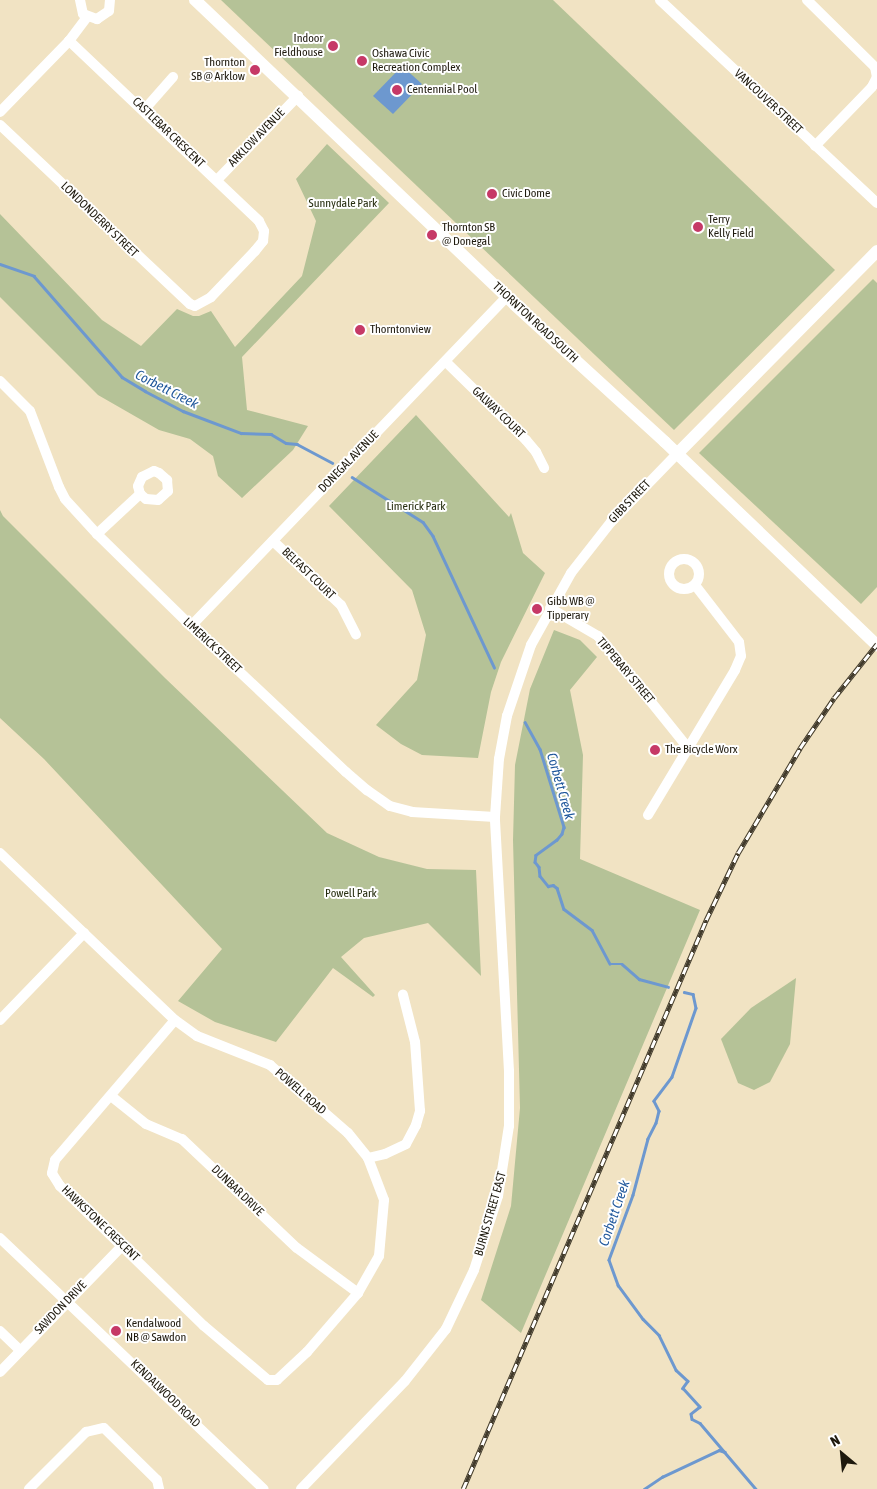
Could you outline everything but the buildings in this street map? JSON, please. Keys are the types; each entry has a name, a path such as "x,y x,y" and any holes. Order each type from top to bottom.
{"main road":[{"name":"THORNTON ROAD SOUTH","path":"195,0 877,645"},
{"name":"GIBB STREET","path":"677,454 877,251"}],"street":[{"path":"80,0 80,10 87,17 97,19 106,15 110,6 110,0"},
{"name":"VANCOUVER STREET","path":"660,0 877,203"},
{"path":"807,0 875,67 877,77 872,87 815,146"},
{"path":"0,112 69,41 87,17"},
{"name":"CASTLEBAR CRESCENT","path":"69,41 259,221 264,231 263,241 203,303"},
{"path":"144,110 173,76"},
{"name":"ARKLOW AVENUE","path":"217,180 298,96"},
{"name":"LONDONDERRY STREET","path":"0,125 182,299 196,306 203,303"},
{"name":"DONEGAL AVENUE","path":"190,626 274,541 507,297"},
{"name":"GALWAY COURT","path":"446,362 526,440 536,452 544,468"},
{"name":"LIMERICK STREET","path":"0,381 30,411 65,499 97,534 190,626 346,772 390,806 412,812 494,817"},
{"name":"GIBB STREET","path":"494,817 499,759 507,716 522,668 550,608 571,573 596,539 677,454"},
{"path":"97,534 140,494"},
{"name":"BELFAST COURT","path":"274,541 341,605 356,634"},
{"path":"648,815 735,670 741,656 739,642 695,586"},
{"name":"TIPPERARY STREET","path":"550,608 598,636 688,748"},
{"name":"BURNS STREET EAST","path":"301,1489 405,1381 446,1330 474,1270 498,1196 507,1144 510,1092 494,817"},
{"name":"POWELL ROAD","path":"0,853 175,1020 197,1036 270,1065 348,1133 368,1158 384,1200 380,1256 358,1293 308,1352 277,1380"},
{"path":"0,1020 84,933"},
{"path":"368,1158 385,1154 406,1144 416,1125 420,1111 415,1042 403,995"},
{"name":"HAWKSTONE CRESCENT","path":"175,1020 55,1160 52,1173 60,1186 211,1332 268,1380 277,1380"},
{"name":"DUNBAR DRIVE","path":"111,1096 146,1124 182,1139 297,1248 358,1293"},
{"name":"KENDALWOOD ROAD","path":"0,1238 264,1489"},
{"name":"SAWDON DRIVE","path":"0,1372 122,1246"},
{"path":"0,1331 20,1350"},
{"path":"29,1489 86,1432 104,1428 157,1480 159,1489"}],"green space":[{"name":"Oshawa Civic Recreation Complex","path":"221,0 553,0 835,270 674,430"},
{"name":"Sunnydale Park","path":"327,144 389,203 242,357 247,410 308,426 293,450 242,498 218,476 213,456 190,439 159,430 98,395 0,297 0,214 102,320 141,346 177,309 193,316 199,316 211,311 235,347 302,276 316,221 296,179"},
{"path":"873,279 877,283 877,587 861,604 699,453"},
{"name":"Limerick Park","path":"416,415 509,517 511,513 523,553 545,573 501,662 491,692 478,758 422,755 401,744 376,725 417,680 426,635 412,590 329,506"},
{"name":"Powell Park","path":"0,510 3,516 165,678 327,833 379,857 427,869 476,870 481,976 428,923 364,938 341,957 375,995 373,997 333,968 276,1042 215,1022 178,1001 222,949 44,759 0,718"},
{"path":"554,630 580,640 597,657 570,690 583,755 580,859 700,910 521,1333 481,1300 511,1206 520,1108 513,840 515,765 530,689"},
{"path":"796,978 790,1044 770,1082 754,1090 738,1083 721,1039 751,1008"}],"water":[{"name":"Centennial Pool","path":"402,66 422,84 393,114 373,96"}],"waterway":[{"name":"Corbett Creek","path":"0,264 34,276 122,377 145,391 183,411 241,433 271,434 286,443 297,444 332,463"},
{"name":"Corbett Creek","path":"352,477 423,522 433,536 494,667"},
{"name":"Corbett Creek","path":"525,722 540,749 564,827 562,834 557,840 536,855 535,862 539,867 540,876 548,886 553,885 557,888 564,909 592,930 610,964 622,964 639,979 668,987"},
{"name":"Corbett Creek","path":"684,992 693,994 696,1008 672,1077 654,1101 659,1111 656,1123 648,1139 633,1195 609,1260 618,1285 643,1319 659,1335 676,1370 688,1381 683,1388 700,1407 691,1414 692,1419 700,1423 756,1489"},
{"path":"644,1489 662,1477 719,1450 725,1452"}],"railway":[{"path":"463,1489 706,920 738,853 800,748 834,698 877,644"}],"place":[{"name":"Indoor Fieldhouse","path":"333,46"},
{"name":"Oshawa Civic Recreation Complex","path":"362,61"},
{"name":"Thornton SB @ Arklow","path":"255,70"},
{"name":"Centennial Pool","path":"397,90"},
{"name":"Civic Dome","path":"492,194"},
{"name":"Terry Kelly Field","path":"698,227"},
{"name":"Thornton SB @ Donegal","path":"432,235"},
{"name":"Thorntonview","path":"360,330"},
{"name":"Gibb WB @ Tipperary","path":"537,609"},
{"name":"The Bicycle Worx","path":"655,750"},
{"name":"Kendalwood NB @ Sawdon","path":"116,1331"}]}
